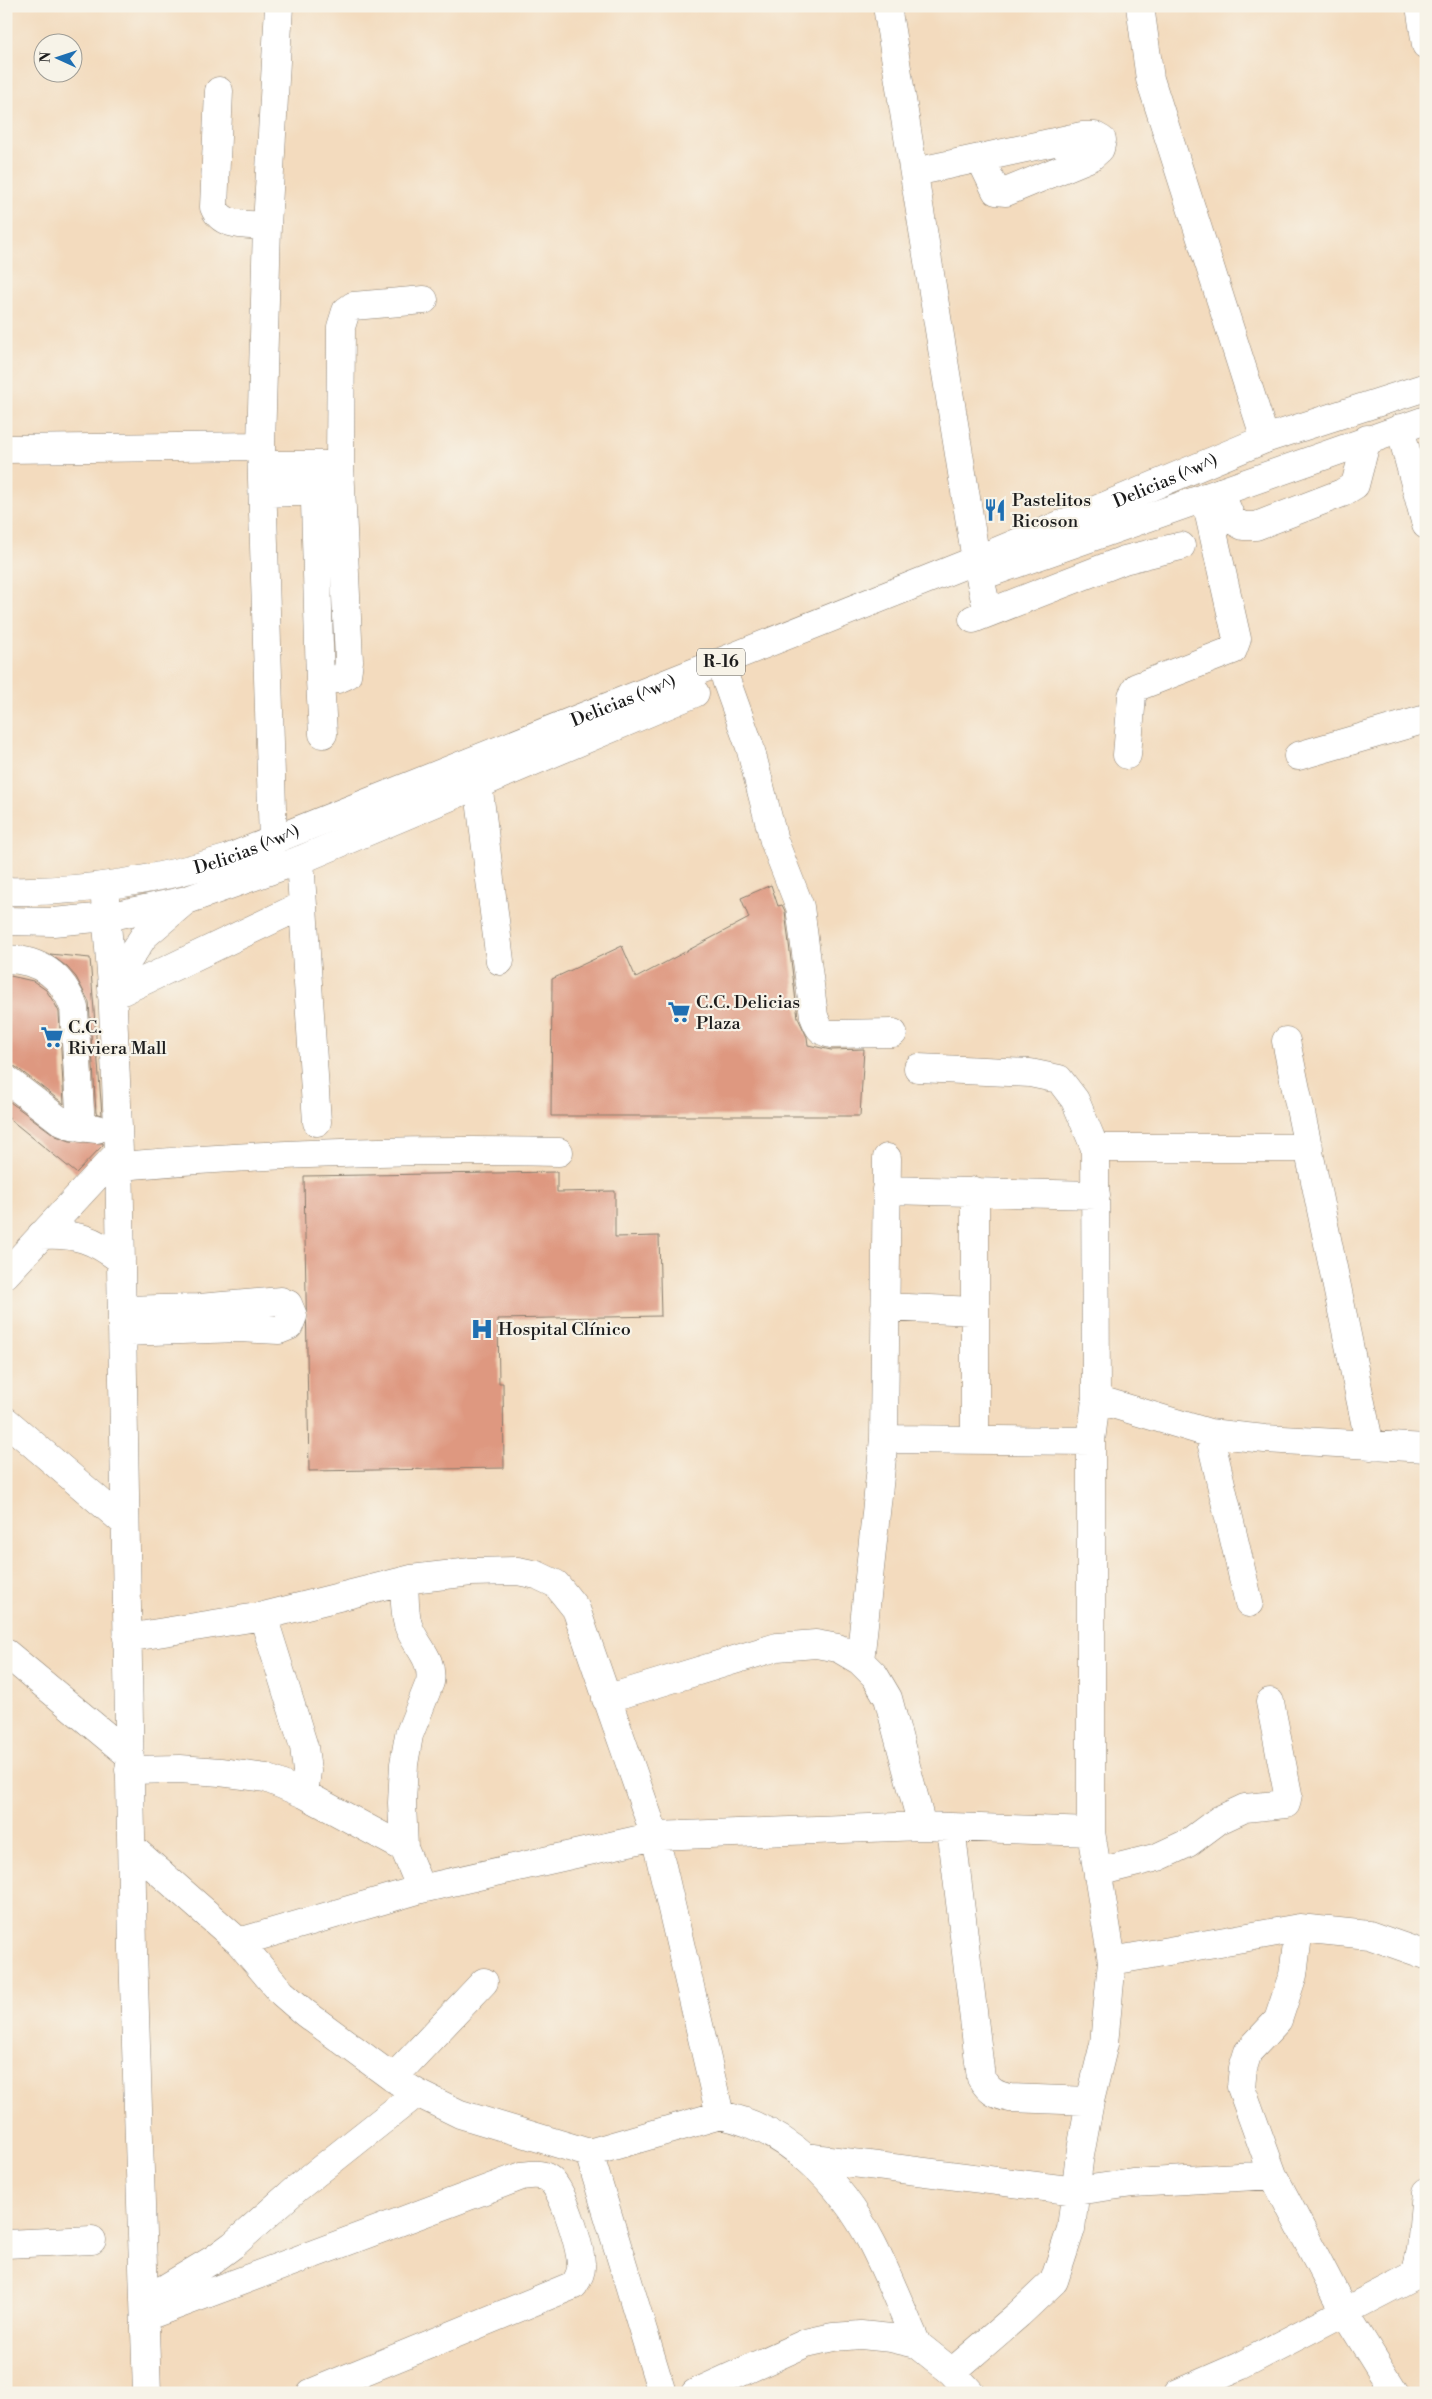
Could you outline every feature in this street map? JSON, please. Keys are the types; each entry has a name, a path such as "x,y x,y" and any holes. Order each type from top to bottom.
{"street":[{"path":"273,842 261,456 267,226 279,6"},
{"path":"887,6 978,568 985,600 984,614 1124,560 1181,546"},
{"path":"1140,6 1150,79 1265,439"},
{"path":"1420,6 1425,41"},
{"path":"219,91 214,207 217,215 223,220 267,226"},
{"path":"915,172 980,158"},
{"path":"320,680 343,678 349,669 341,478 341,327 343,317 346,311 362,304 424,300"},
{"name":"Delicias (^w^)","path":"6,921 53,922 107,917 187,900 300,860 478,783 726,680 1265,439 1426,387"},
{"name":"Delicias (^w^)","path":"6,891 65,891 104,887 184,872 273,842 978,568 1121,527 1367,439 1426,420"},
{"path":"1400,428 1420,482 1426,525"},
{"path":"1212,494 1232,520 1243,526 1256,526 1342,493 1355,485 1367,439"},
{"path":"6,449 261,456 314,478"},
{"path":"314,478 322,734"},
{"path":"263,493 314,478 341,478"},
{"path":"1127,755 1132,696 1137,687 1233,650 1237,640 1212,494"},
{"path":"1121,527 1127,547 1124,560"},
{"path":"726,680 750,747 774,841 800,907 814,1016 817,1026 823,1033 831,1034 893,1033"},
{"path":"1298,756 1426,720"},
{"path":"478,783 500,961"},
{"path":"300,860 317,1122"},
{"path":"104,887 112,991 119,1149 129,1763 147,2393"},
{"path":"112,991 144,936 187,900"},
{"path":"112,991 303,905"},
{"path":"6,960 31,964 48,971 61,981 69,994 74,1008 81,1128"},
{"path":"1286,1041 1370,1446"},
{"path":"918,1068 1030,1073 1060,1079 1075,1100 1095,1148 1096,1399 1091,1442 1091,1832 1112,1961 1104,2044 1090,2101 1079,2161 1071,2229 1054,2281 952,2372"},
{"path":"6,1079 62,1122 81,1128 119,1149 260,1155 433,1150 559,1152"},
{"path":"1095,1148 1309,1148"},
{"path":"6,1274 24,1242 119,1149"},
{"path":"860,1661 884,1439 887,1158"},
{"path":"886,1190 1096,1195"},
{"path":"975,1191 975,1440"},
{"path":"24,1242 70,1235 85,1238 100,1245 121,1260"},
{"path":"281,1301 288,1304 293,1316 290,1326 279,1330 122,1321 199,1308 281,1301"},
{"path":"885,1307 975,1311"},
{"path":"1096,1399 1210,1433 1370,1446 1426,1448"},
{"path":"6,1421 126,1522"},
{"path":"1210,1433 1249,1604"},
{"path":"884,1439 1091,1442"},
{"path":"128,1638 263,1616 404,1581 470,1572 518,1570 537,1575 556,1584 576,1609 655,1836 720,2115"},
{"path":"404,1581 408,1625 428,1659 431,1674 430,1682 409,1735 404,1764 402,1803 404,1848 421,1889"},
{"path":"263,1616 304,1747 307,1771 304,1794"},
{"path":"606,1699 778,1647 816,1644 838,1648 860,1661 875,1676 888,1698 922,1826"},
{"path":"6,1653 129,1763 249,1775 278,1782 404,1848"},
{"path":"1098,1872 1158,1856 1188,1843 1219,1820 1245,1808 1286,1804 1288,1794 1270,1702"},
{"path":"239,1942 421,1889 655,1836 922,1826 1091,1832"},
{"path":"951,1827 981,2078 988,2089 1004,2097 1090,2101"},
{"path":"131,1847 239,1942 282,1992 305,2013 416,2093 476,2120 589,2153 720,2115 736,2118 779,2138 805,2156 852,2208 872,2243 917,2344"},
{"path":"1112,1961 1299,1928 1369,1935 1426,1955"},
{"path":"1299,1928 1293,1975 1278,2020 1248,2052 1243,2068 1241,2087 1272,2175 1344,2311 1395,2393"},
{"path":"393,2078 484,1982"},
{"path":"144,2309 233,2245 296,2190 416,2093"},
{"path":"589,2153 662,2393"},
{"path":"805,2156 1076,2190 1133,2183 1272,2175"},
{"path":"144,2309 522,2176 534,2174 548,2178 556,2185 562,2197 580,2260 579,2278 574,2285 311,2393"},
{"path":"1178,2393 1240,2366 1421,2271 1426,2192"},
{"path":"6,2244 92,2240"},
{"path":"695,2393 806,2343 833,2336 861,2335 891,2338 917,2344 952,2372 971,2393"}],"building":[{"name":"C.C. Delicias Plaza","path":"771,885 778,906 782,905 785,911 798,1018 807,1037 808,1045 831,1050 864,1049 860,1116 551,1116 552,979 622,946 636,978 749,918 741,898"},
{"path":"50,954 90,958 102,1115 96,1113 89,1002 76,977 67,967"},
{"path":"6,975 33,981 46,990 59,1012 64,1104 16,1067 6,1064"},
{"path":"6,1099 56,1136 70,1141 103,1143 103,1145 76,1173 6,1116"},
{"name":"Hospital Clínico","path":"557,1172 557,1192 615,1191 615,1237 659,1236 661,1316 498,1319 499,1383 503,1383 504,1468 309,1471 304,1176"}],"place":[{"name":"Pastelitos Ricoson","path":"995,510"},
{"name":"C.C. Delicias Plaza","path":"679,1012"},
{"name":"C.C. Riviera Mall","path":"52,1037"},
{"name":"Hospital Clínico","path":"482,1329"}]}
